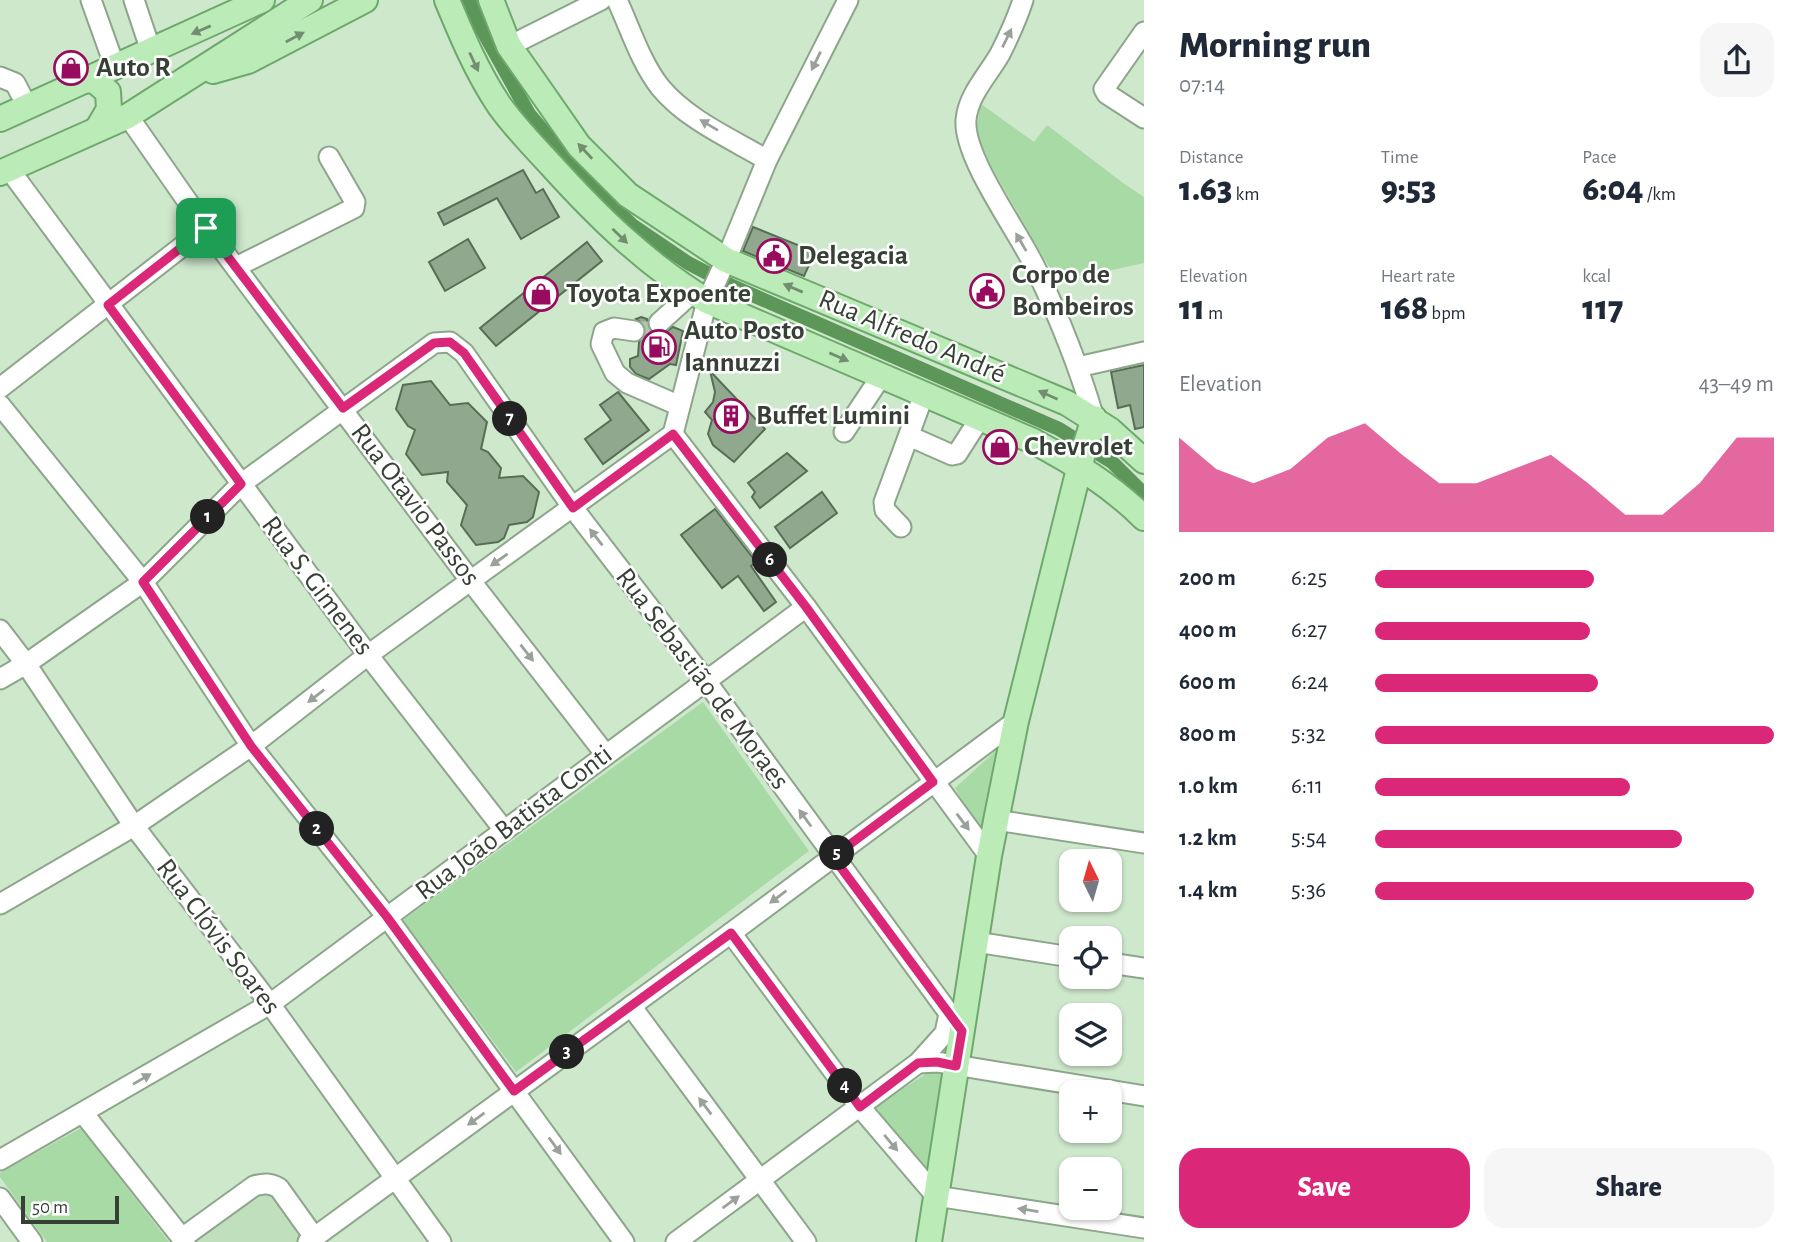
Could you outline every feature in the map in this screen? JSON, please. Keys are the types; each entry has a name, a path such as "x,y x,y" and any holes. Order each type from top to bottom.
{"main road":[{"path":"0,119 262,0"},
{"path":"5,171 128,116 310,0"},
{"path":"186,79 247,61 365,0"},
{"path":"447,0 479,73 500,106 565,180 628,243 678,283 1056,453 1122,496 1144,518"},
{"name":"Rua Alfredo André","path":"491,0 509,46 579,146 628,195 725,263 1030,386 1142,456"},
{"path":"84,80 95,81 108,92 109,109 98,128"},
{"path":"929,1242 956,1066 956,1022 976,943 996,820 1016,721 1092,424"}],"street":[{"path":"92,0 115,67"},
{"path":"134,0 151,51"},
{"path":"509,46 601,0"},
{"path":"617,0 646,63 660,86 682,109 767,160"},
{"path":"0,904 134,826 251,746 368,655 673,434 704,294 725,263 767,160 848,0"},
{"path":"1023,0 1016,22 969,107 966,121 968,140 991,190 1035,267 1078,367 1092,424"},
{"path":"1144,32 1104,89 1107,94 1144,118"},
{"path":"0,77 15,83 27,106"},
{"name":"Rua Otavio Passos","path":"128,116 206,228 470,580 606,755"},
{"path":"236,267 354,208 355,202 329,157"},
{"name":"Rua S. Gimenes","path":"5,171 368,655 504,830"},
{"path":"0,388 206,228"},
{"path":"659,323 704,294"},
{"path":"634,331 614,328 604,332 601,344 615,373 627,383 680,406"},
{"name":"Rua Sebastião de Moraes","path":"343,408 434,343 450,342 464,353 573,508 706,681 956,1022"},
{"path":"1078,367 1144,352"},
{"path":"844,432 882,375"},
{"path":"901,527 886,510 884,502 924,394"},
{"path":"0,405 143,582 251,746 387,917 624,1242"},
{"path":"0,679 26,664 143,582 241,484 343,408"},
{"path":"909,436 952,455 957,454 980,418"},
{"path":"673,434 806,607 989,856"},
{"name":"Rua João Batista Conti","path":"0,1160 270,1004 806,607"},
{"name":"Rua Clóvis Soares","path":"0,630 26,664 134,826 270,1004 441,1242"},
{"path":"83,1113 184,1240 254,1186 272,1184 279,1188 311,1240 1016,721"},
{"path":"996,820 1144,843"},
{"path":"731,933 860,1107 936,1196 1144,1228"},
{"path":"976,943 1059,955"},
{"path":"1122,965 1144,968"},
{"path":"631,1006 806,1242"},
{"path":"676,1242 918,1063 956,1022"},
{"path":"918,1063 937,1062 1144,1096"},
{"path":"0,1198 32,1242"}],"shaded area":[{"path":"981,104 1034,142 1047,125 1144,197 1144,263 1058,282 980,143 976,130"},
{"path":"703,702 809,851 516,1072 403,920"},
{"path":"1002,745 984,838 955,788"},
{"path":"937,1067 948,1074 928,1173 869,1110"},
{"path":"81,1128 169,1242 47,1242 0,1177 0,1173"},
{"path":"271,1189 309,1237 302,1242 190,1242 256,1191"}],"building":[{"path":"523,170 536,193 543,189 559,217 521,239 497,198 444,225 438,213"},
{"name":"Delegacia","path":"753,227 815,252 804,276 743,251"},
{"path":"468,239 485,268 445,291 429,262"},
{"name":"Toyota Expoente","path":"587,242 602,261 496,346 480,328"},
{"name":"Auto Posto Iannuzzi","path":"636,319 647,319 647,326 655,334 662,335 673,327 683,331 676,365 670,364 649,379 636,374 630,367 630,359 638,356 639,342 646,333 645,326"},
{"path":"1144,365 1144,427 1135,429 1130,405 1118,408 1111,372"},
{"name":"Buffet Lumini","path":"710,371 765,429 734,462 713,445 708,434 712,420 705,412 713,402 715,392"},
{"path":"431,381 450,405 468,403 487,422 481,449 488,452 501,468 499,478 523,476 539,492 533,517 527,522 509,525 504,538 498,542 476,545 461,525 467,505 447,482 448,472 422,475 406,454 415,430 408,426 396,409 403,385"},
{"path":"618,392 649,430 603,464 585,439 611,420 600,405"},
{"path":"787,453 807,471 760,508 752,497 755,492 748,483"},
{"path":"822,492 837,513 790,548 775,527"},
{"path":"715,509 756,562 751,566 776,602 764,611 738,576 722,588 681,535"}],"waterway":[{"path":"469,0 480,26 529,114 582,176 632,225 688,263 732,286 1059,429 1112,462 1144,494"}],"tunnel":[{"path":"634,331 650,331 659,323"}],"place":[{"name":"Auto R","path":"71,68"},
{"name":"Delegacia","path":"774,256"},
{"name":"Corpo de Bombeiros","path":"987,291"},
{"name":"Toyota Expoente","path":"541,294"},
{"name":"Auto Posto Iannuzzi","path":"659,347"},
{"name":"Buffet Lumini","path":"731,416"},
{"name":"Chevrolet","path":"1000,447"}],"route":[{"path":"206,228 343,408 434,343 450,342 464,353 573,508 673,434 806,607 933,782 833,857 962,1031 956,1066 937,1062 918,1063 860,1107 731,933 514,1091 387,917 251,746 143,582 241,484 108,305 206,228"}]}
